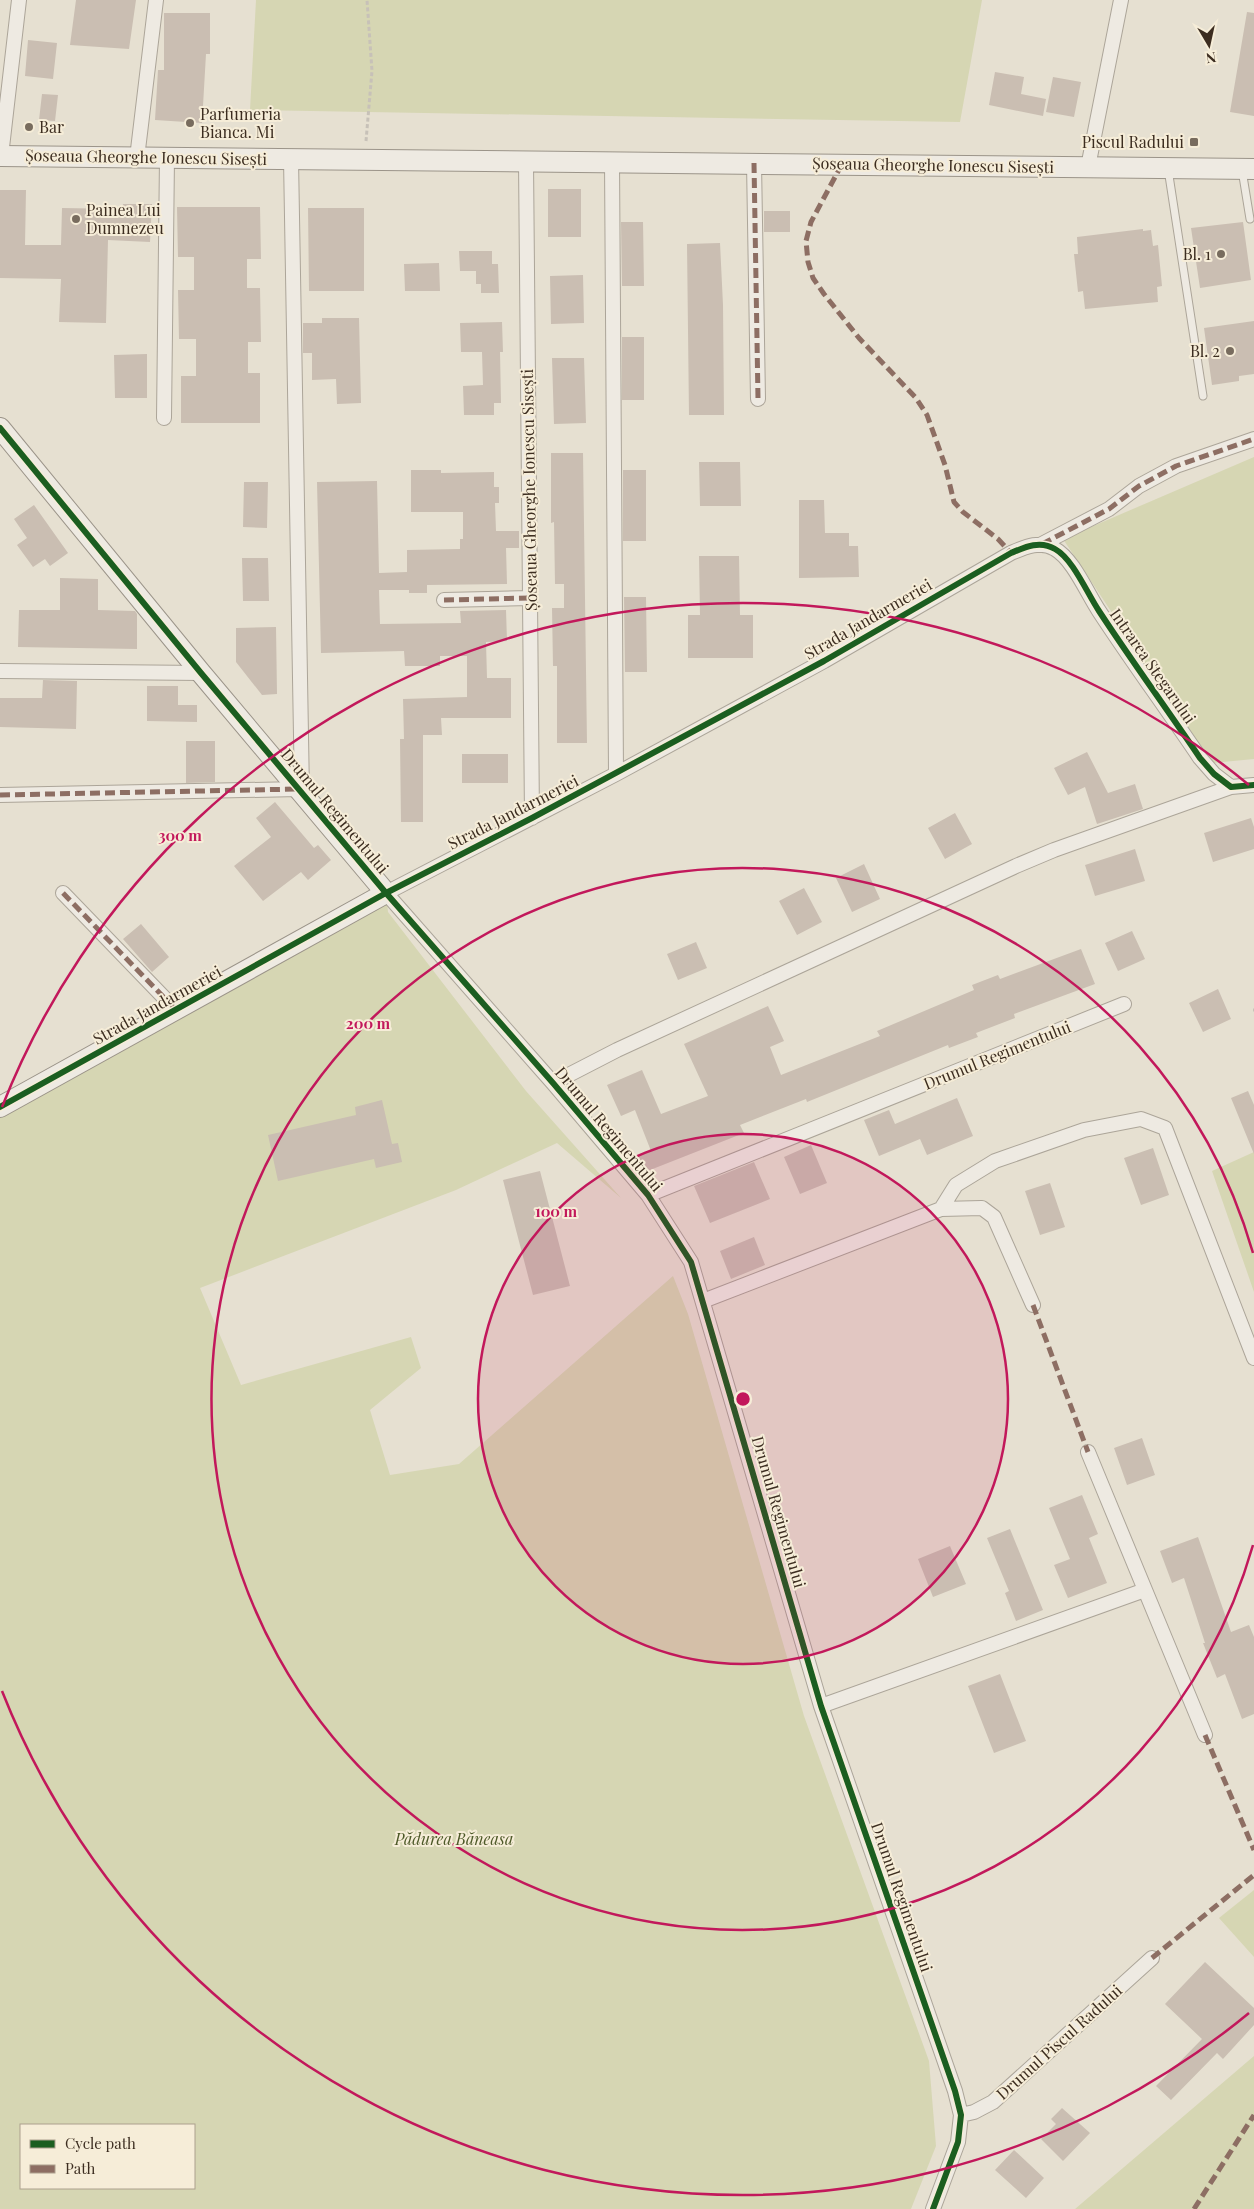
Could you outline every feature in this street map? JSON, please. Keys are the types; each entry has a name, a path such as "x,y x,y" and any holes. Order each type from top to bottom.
{"main road":[{"name":"Șoseaua Gheorghe Ionescu Sisești","path":"0,156 1248,169"},
{"name":"Drumul Regimentului","path":"0,428 6,443 386,893"},
{"name":"Strada Jandarmeriei","path":"0,1107 386,893"}],"street":[{"name":"Șoseaua Gheorghe Ionescu Sisești","path":"0,156 19,0"},
{"path":"138,158 156,0"},
{"path":"1088,167 1121,0"},
{"path":"164,418 167,158"},
{"name":"Șoseaua Gheorghe Ionescu Sisești","path":"291,159 300,791"},
{"name":"Șoseaua Gheorghe Ionescu Sisești","path":"526,161 532,818"},
{"path":"612,161 616,774"},
{"path":"754,163 758,399"},
{"name":"Strada Jandarmeriei","path":"386,893 616,774 824,661 1011,553 1029,545 1040,545 1109,509 1139,486 1176,466 1254,440"},
{"name":"Intrarea Stegarului","path":"1040,545 1055,549 1064,557 1200,758 1214,774 1231,787"},
{"path":"444,600 530,598"},
{"path":"0,671 201,673"},
{"path":"553,1083 617,1050 1016,866 1054,850 1231,787 1254,785"},
{"path":"0,795 300,791"},
{"path":"62,893 176,1010"},
{"name":"Drumul Regimentului","path":"386,893 553,1083 648,1195 691,1262 822,1706 955,2091 961,2115 958,2142 933,2209"},
{"name":"Drumul Regimentului","path":"648,1195 1124,1004"},
{"path":"941,1209 956,1185 995,1161 1084,1130 1142,1118 1164,1128 1254,1358"},
{"path":"704,1301 941,1209 982,1208 994,1216 1033,1305"},
{"path":"1088,1452 1205,1736"},
{"path":"822,1706 1145,1590"},
{"name":"Drumul Piscul Radului","path":"961,2115 974,2112 993,2102 1152,1958"}],"lane":[{"path":"1168,168 1203,396"},
{"path":"1248,169 1250,219"}],"path":[{"path":"365,160 372,71 367,0"}],"green space":[{"path":"256,0 982,0 960,122 250,110"},
{"path":"1254,457 1254,759 1212,763 1063,539"},
{"name":"Pădurea Băneasa","path":"386,893 388,912 526,1091 621,1198 557,1143 456,1190 200,1288 241,1385 411,1337 421,1368 370,1410 390,1475 459,1464 673,1276 688,1314 804,1716 929,2061 936,2146 911,2209 0,2209 0,1107"},
{"path":"1254,1152 1254,1292 1212,1171"},
{"path":"1254,1890 1254,1957 1219,1918"},
{"path":"1254,2056 1254,2209 1075,2209"}],"building":[{"path":"76,0 136,0 129,49 70,45"},
{"path":"1247,12 1254,13 1254,116 1230,112"},
{"path":"164,13 210,13 210,54 206,54 202,123 155,120 158,70 164,70"},
{"path":"28,40 57,43 53,79 25,76"},
{"path":"995,72 1024,77 1021,94 1046,99 1043,116 989,105"},
{"path":"1053,77 1081,82 1074,117 1046,112"},
{"path":"42,94 58,95 55,121 39,120"},
{"path":"548,189 581,189 581,237 548,237"},
{"path":"0,190 26,190 25,245 61,245 62,208 122,209 123,204 152,204 150,242 108,240 106,323 59,322 61,279 0,278"},
{"path":"177,207 260,207 261,259 247,259 247,288 260,288 261,342 248,342 248,373 260,373 260,423 181,423 181,376 196,376 196,339 179,339 178,290 194,290 194,257 178,257"},
{"path":"308,208 364,208 364,291 309,291"},
{"path":"764,211 790,211 790,232 764,232"},
{"path":"621,222 643,222 644,286 622,286"},
{"name":"Bl. 1","path":"1243,222 1251,280 1200,288 1191,228"},
{"path":"1143,229 1143,231 1151,230 1153,246 1158,245 1162,286 1157,287 1158,302 1085,309 1083,291 1078,292 1074,254 1078,254 1077,237"},
{"path":"720,243 723,305 724,415 689,415 687,244"},
{"path":"459,251 492,251 492,264 498,264 499,293 481,293 481,284 476,284 476,271 460,271"},
{"path":"439,263 440,291 405,291 404,264"},
{"path":"583,275 584,323 551,324 550,276"},
{"path":"322,318 359,318 361,403 337,404 336,379 312,380 312,353 303,353 303,323 322,323"},
{"name":"Bl. 2","path":"1254,321 1254,374 1239,376 1239,381 1212,385 1204,328"},
{"path":"502,322 503,352 500,352 501,403 494,403 494,415 464,415 463,386 483,385 482,352 461,352 460,323"},
{"path":"622,337 644,337 644,400 622,400"},
{"path":"147,354 147,398 115,398 114,355"},
{"path":"552,358 584,358 586,423 554,424"},
{"path":"551,453 583,453 587,743 557,743 557,666 553,666 552,608 564,608 564,584 555,584 554,522 551,523"},
{"path":"699,462 740,462 741,506 700,506"},
{"path":"411,470 441,470 441,473 494,472 494,487 499,487 499,503 495,503 496,531 519,531 519,548 506,548 507,584 427,585 427,593 409,593 409,590 379,590 380,624 461,623 460,611 506,610 507,641 486,642 487,678 511,678 511,718 441,718 442,735 423,735 423,822 401,822 400,739 404,739 403,699 467,697 467,656 440,656 440,666 405,666 404,651 321,653 317,482 377,481 379,573 407,572 407,550 460,549 460,539 463,539 463,512 411,512"},
{"path":"623,470 646,470 646,541 623,541"},
{"path":"244,482 268,482 267,528 243,527"},
{"path":"799,500 824,500 825,533 849,533 849,546 858,546 859,577 799,578"},
{"path":"34,505 68,553 50,566 45,559 33,567 17,545 27,538 14,519"},
{"path":"699,556 739,556 740,615 753,615 753,658 688,658 688,615 700,615"},
{"path":"242,558 268,558 269,601 243,601"},
{"path":"60,578 98,579 98,610 135,611 137,614 137,649 18,647 19,610 60,610"},
{"path":"624,597 646,597 647,672 625,672"},
{"path":"276,627 277,694 262,695 236,662 236,628"},
{"path":"43,680 77,681 76,729 0,727 0,698 42,698"},
{"path":"147,686 178,686 178,705 197,705 197,722 147,721"},
{"path":"186,741 215,741 215,782 186,783"},
{"path":"1087,752 1108,793 1135,784 1143,809 1097,824 1085,787 1068,795 1054,768"},
{"path":"462,754 508,754 508,783 462,783"},
{"path":"275,802 314,848 318,845 331,860 308,880 301,872 263,901 234,866 271,837 256,818"},
{"path":"955,813 972,844 945,859 928,828"},
{"path":"1251,818 1254,827 1254,849 1213,862 1204,833"},
{"path":"1135,849 1145,881 1095,896 1085,865"},
{"path":"864,864 880,899 852,912 836,878"},
{"path":"804,888 822,922 797,935 779,901"},
{"path":"141,924 169,957 152,972 123,939"},
{"path":"1132,931 1145,959 1118,971 1105,943"},
{"path":"696,942 707,968 678,980 667,954"},
{"path":"1081,949 1095,984 1014,1014 1015,1018 976,1033 978,1037 949,1048 948,1045 807,1102 806,1099 740,1125 744,1133 645,1172 638,1156 651,1151 635,1110 621,1116 607,1085 642,1070 661,1114 708,1096 684,1044 768,1006 784,1041 770,1047 781,1075 880,1036 877,1031 974,990 972,985 998,975 1000,979"},
{"path":"1218,989 1231,1019 1203,1032 1189,1003"},
{"path":"1248,1091 1254,1105 1254,1154 1231,1098"},
{"path":"957,1098 973,1136 927,1155 920,1139 879,1156 864,1120 889,1110 895,1124"},
{"path":"382,1100 392,1144 398,1143 402,1162 376,1168 374,1159 278,1181 268,1135 356,1115 355,1107"},
{"path":"811,1145 827,1183 800,1194 784,1157"},
{"path":"1153,1148 1169,1195 1141,1205 1124,1158"},
{"path":"754,1162 770,1199 710,1223 694,1186"},
{"path":"540,1171 570,1286 533,1295 503,1180"},
{"path":"1050,1183 1065,1227 1040,1235 1025,1191"},
{"path":"754,1237 765,1265 731,1279 720,1251"},
{"path":"1142,1438 1155,1475 1127,1485 1114,1448"},
{"path":"1082,1495 1098,1534 1089,1538 1107,1583 1068,1598 1054,1565 1070,1559 1049,1508"},
{"path":"1010,1529 1043,1610 1016,1621 1005,1593 1009,1591 987,1538"},
{"path":"1198,1537 1231,1632 1249,1625 1254,1637 1254,1714 1242,1719 1225,1674 1217,1678 1203,1643 1205,1643 1184,1578 1172,1583 1160,1551"},
{"path":"950,1546 966,1584 933,1597 918,1559"},
{"path":"1000,1674 1026,1741 994,1753 968,1686"},
{"path":"1205,1962 1254,2008 1254,2025 1223,2059 1217,2053 1171,2100 1156,2086 1202,2039 1165,2004"},
{"path":"1062,2108 1090,2133 1063,2161 1041,2139 1056,2124 1051,2119"},
{"path":"1014,2150 1044,2178 1026,2198 995,2170"}],"marked path":[{"path":"754,163 758,399"},
{"path":"842,164 811,222 806,241 808,262 813,278 859,338 916,398 927,415 945,465 954,502 963,512 998,539 1011,553"},
{"path":"1042,544 1109,509 1139,486 1176,466 1254,439"},
{"path":"444,600 530,598"},
{"path":"0,795 299,789"},
{"path":"63,893 176,1010"},
{"path":"1033,1305 1088,1452"},
{"path":"1205,1735 1254,1850"},
{"path":"1152,1958 1254,1875"},
{"path":"1194,2209 1254,2115"}],"cycle path":[{"path":"0,428 201,673 386,893 553,1083 648,1195 691,1262 821,1706 955,2091 961,2115 958,2142 933,2209"},
{"path":"0,1107 386,893 532,818 824,661 1011,553 1027,547 1049,546 1068,560 1124,648 1200,758 1214,774 1231,787 1254,785"}],"place":[{"name":"Parfumeria Bianca. Mi","path":"190,123"},
{"name":"Bar","path":"29,127"},
{"name":"Piscul Radului","path":"1194,142"},
{"name":"Painea Lui Dumnezeu","path":"76,219"},
{"name":"Bl. 1","path":"1221,254"},
{"name":"Bl. 2","path":"1230,351"}]}
